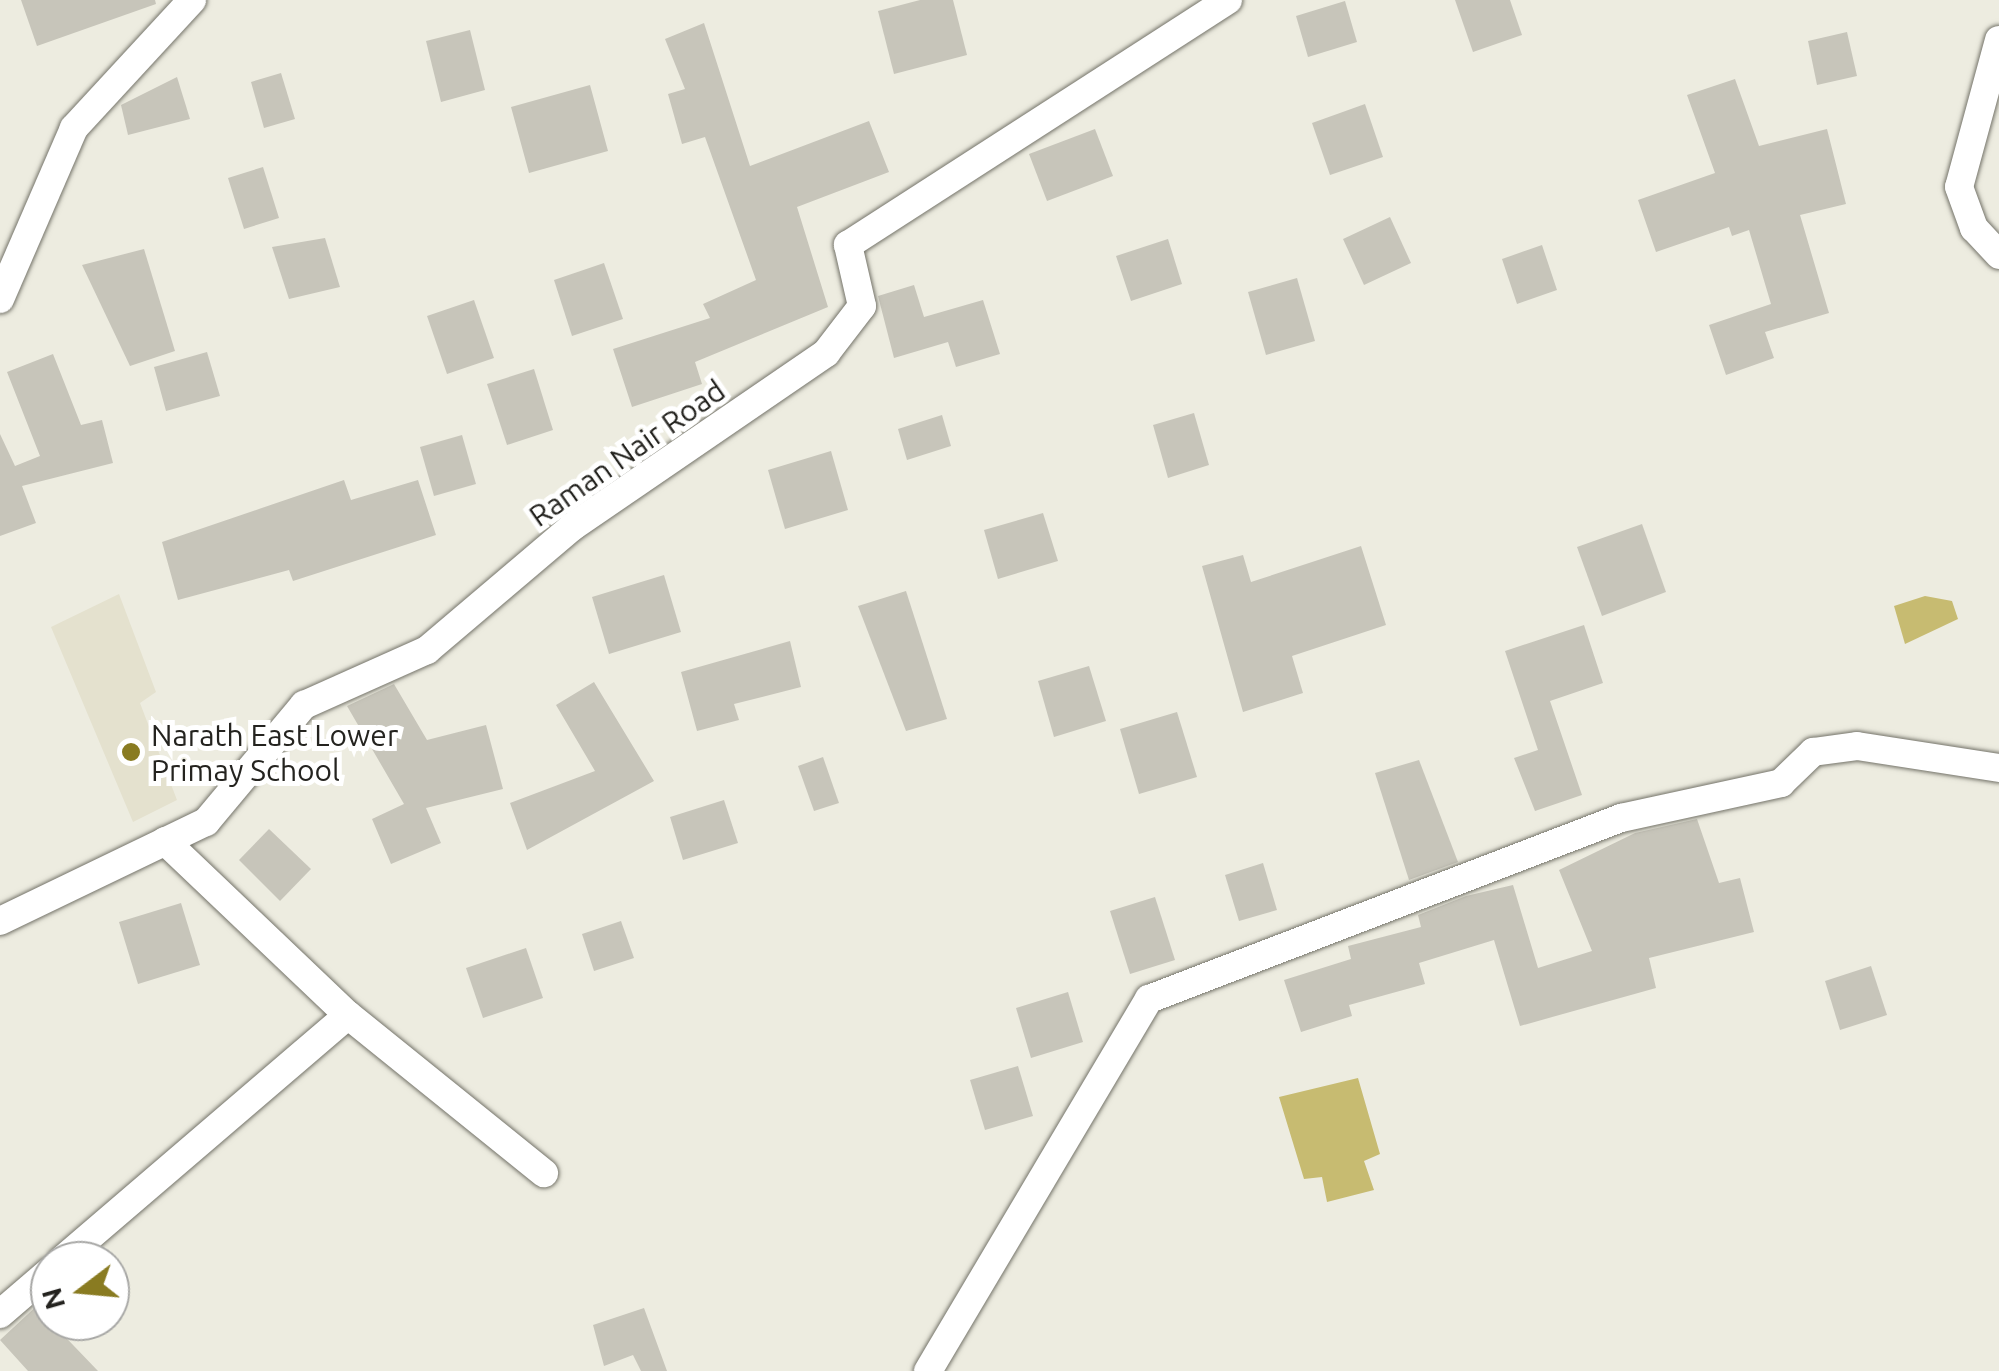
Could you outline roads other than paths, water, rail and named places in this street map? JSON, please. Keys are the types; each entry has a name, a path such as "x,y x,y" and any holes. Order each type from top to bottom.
{"street":[{"path":"0,299 74,128 192,0"},
{"name":"Raman Nair Road","path":"0,920 206,822 304,705 427,650 572,526 826,353 862,306 848,246 1228,0"},
{"path":"1999,40 1959,187 1974,228 1999,255"},
{"path":"928,1371 1150,999 1621,818 1781,783 1814,752 1857,746 1999,768"},
{"path":"165,842 348,1016 544,1173"},
{"path":"84,1241 348,1016"},
{"path":"0,1314 30,1288"}],"place":[{"name":"Narath East Lower Primay School","path":"131,752"}]}
